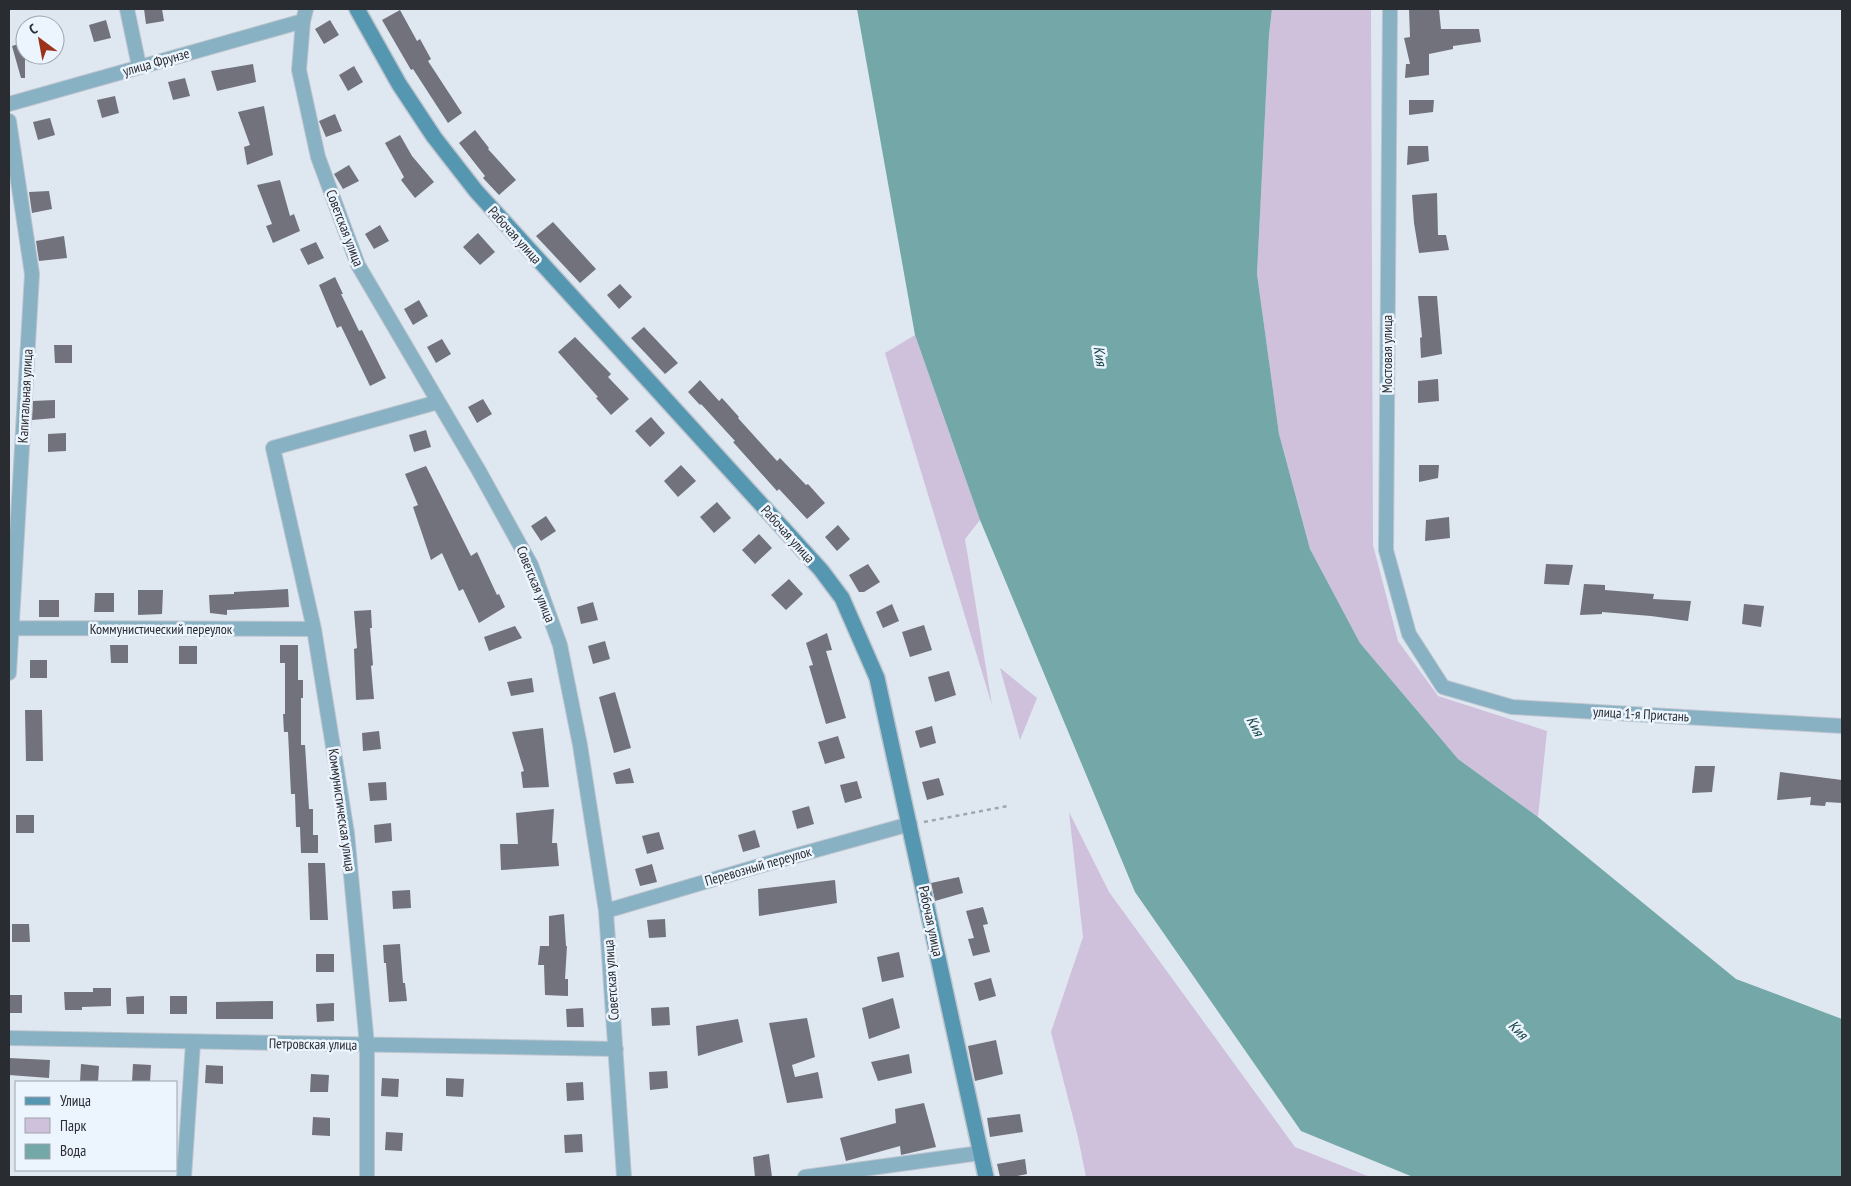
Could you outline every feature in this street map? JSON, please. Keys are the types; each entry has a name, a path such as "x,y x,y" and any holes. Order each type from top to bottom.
{"main road":[{"name":"Рабочая улица","path":"357,9 399,84 434,137 476,191 821,570 842,598 877,678 986,1177"}],"street":[{"path":"127,9 140,66"},
{"name":"Мостовая улица","path":"1390,9 1386,550 1409,634 1442,687"},
{"name":"улица Фрунзе","path":"9,104 305,15"},
{"name":"Советская улица","path":"305,15 299,70 318,156 358,265 479,470 531,565 560,645 580,745 606,911 624,1177"},
{"name":"Капитальная улица","path":"9,121 32,274 10,628 9,673"},
{"name":"Коммунистическая улица","path":"367,1177 367,1045 347,833 314,629 273,448 438,402"},
{"name":"Коммунистический переулок","path":"10,628 314,629"},
{"name":"улица 1-я Пристань","path":"1442,687 1512,707 1842,726"},
{"name":"Перевозный переулок","path":"606,911 769,862 910,824"},
{"name":"Петровская улица","path":"9,1038 616,1050"},
{"path":"184,1177 193,1042"},
{"path":"805,1177 980,1153"}],"path":[{"path":"910,824 1008,806"}],"green space":[{"path":"1272,9 1371,9 1373,545 1398,641 1438,696 1547,731 1538,817 1458,759 1360,643 1310,549 1279,434 1257,274 1269,35"},
{"path":"915,335 980,520 965,539 992,705 885,353"},
{"path":"1000,668 1037,698 1020,740"},
{"path":"1069,812 1109,892 1295,1147 1370,1177 1086,1177 1078,1137 1051,1032 1083,937"}],"water":[{"name":"Кия","path":"857,9 1272,9 1269,35 1257,274 1279,434 1310,549 1360,643 1458,759 1538,817 1736,979 1842,1019 1842,1177 1413,1177 1301,1131 1135,892 980,520 915,335"}],"building":[{"path":"144,9 162,9 164,21 146,24"},
{"path":"1409,9 1439,9 1441,29 1479,29 1481,42 1453,46 1453,49 1429,54 1429,75 1405,78 1406,64 1410,64 1404,38 1410,37"},
{"path":"400,10 417,41 420,39 431,59 428,61 462,113 448,123 413,69 411,70 382,20"},
{"path":"106,20 111,38 94,42 89,25"},
{"path":"330,20 339,35 324,44 315,29"},
{"path":"15,45 15,57 12,46"},
{"path":"253,64 256,82 217,91 211,71"},
{"path":"17,65 25,65 25,78 21,78"},
{"path":"354,66 363,82 348,91 339,75"},
{"path":"185,78 190,96 173,100 168,82"},
{"path":"115,96 119,113 102,118 97,100"},
{"path":"1409,100 1434,100 1433,112 1409,115"},
{"path":"264,106 273,155 247,165 244,147 250,145 238,112"},
{"path":"335,114 342,131 326,137 319,121"},
{"path":"50,118 55,135 38,140 33,122"},
{"path":"475,130 488,149 516,180 499,195 483,178 485,176 459,143"},
{"path":"400,135 412,156 434,182 415,198 401,180 404,177 385,143"},
{"path":"1408,146 1428,146 1429,161 1407,165"},
{"path":"349,165 359,181 343,189 334,174"},
{"path":"280,180 290,216 294,214 300,231 273,243 266,226 272,224 257,185"},
{"path":"49,191 52,209 32,213 29,192"},
{"path":"1437,193 1438,235 1446,235 1449,250 1419,253 1412,195"},
{"path":"553,222 596,269 580,283 536,236"},
{"path":"380,225 389,241 374,249 365,234"},
{"path":"478,233 495,252 480,265 463,247"},
{"path":"64,236 67,258 39,261 36,241"},
{"path":"316,242 324,258 308,265 300,249"},
{"path":"335,277 359,331 362,330 386,378 370,386 341,326 337,328 319,285"},
{"path":"620,284 632,297 619,309 607,295"},
{"path":"1418,296 1437,296 1442,354 1421,358 1420,338 1422,337"},
{"path":"419,300 428,316 413,325 404,309"},
{"path":"644,327 678,363 665,374 631,338"},
{"path":"575,337 611,374 608,377 629,399 611,415 596,398 598,397 558,352"},
{"path":"442,339 451,354 436,363 427,347"},
{"path":"54,345 72,345 72,363 55,363"},
{"path":"1438,379 1439,401 1418,403 1418,381"},
{"path":"700,380 719,401 722,398 777,461 780,458 825,503 807,519 779,489 777,491 733,442 735,441 688,392"},
{"path":"483,399 492,414 477,423 468,407"},
{"path":"55,400 55,418 32,420 33,401"},
{"path":"651,417 665,433 650,447 635,431"},
{"path":"426,430 431,447 414,452 409,435"},
{"path":"66,433 66,451 48,452 48,434"},
{"path":"681,465 696,481 678,497 664,481"},
{"path":"1419,465 1439,465 1438,478 1419,482"},
{"path":"426,466 471,556 477,552 497,595 499,594 505,607 479,623 463,589 459,591 442,553 431,560 413,507 418,505 405,474"},
{"path":"717,502 731,518 714,533 700,517"},
{"path":"546,516 556,531 541,541 531,526"},
{"path":"1449,517 1450,538 1425,541 1426,520"},
{"path":"838,525 850,539 837,551 825,537"},
{"path":"759,534 772,548 755,564 742,550"},
{"path":"868,564 880,582 864,592 859,592 849,575"},
{"path":"1546,564 1573,565 1569,585 1544,584"},
{"path":"789,579 803,594 786,610 771,595"},
{"path":"1584,584 1605,585 1605,590 1654,594 1653,599 1691,601 1688,621 1602,612 1602,614 1580,615"},
{"path":"288,589 289,607 227,610 227,615 210,613 209,595"},
{"path":"138,590 163,590 162,614 138,615"},
{"path":"95,593 114,593 114,612 94,612"},
{"path":"39,600 59,600 59,617 39,617"},
{"path":"593,602 598,620 581,624 577,607"},
{"path":"892,604 899,621 883,628 876,612"},
{"path":"1744,604 1764,606 1761,627 1742,624"},
{"path":"371,610 372,628 370,628 373,665 371,666 374,699 356,700 354,649 357,648 354,611"},
{"path":"924,625 932,650 910,657 902,632"},
{"path":"515,626 522,638 489,651 484,637"},
{"path":"827,633 832,650 826,651 846,718 826,724 809,666 813,665 806,643"},
{"path":"605,641 610,659 593,664 588,646"},
{"path":"110,645 128,645 128,663 111,663"},
{"path":"280,645 298,645 298,680 303,680 301,745 305,745 309,809 313,809 313,835 318,835 318,853 301,853 300,827 296,827 295,794 291,794 288,732 284,732 285,663 280,663"},
{"path":"179,646 197,646 197,664 179,664"},
{"path":"30,660 47,660 47,678 30,678"},
{"path":"949,671 956,695 935,702 928,677"},
{"path":"532,678 534,692 511,696 507,682"},
{"path":"615,692 631,748 614,753 599,697"},
{"path":"25,710 42,710 43,761 26,761"},
{"path":"932,726 936,743 920,748 915,731"},
{"path":"543,728 549,787 523,788 521,772 524,771 512,732"},
{"path":"379,731 381,749 363,751 362,733"},
{"path":"838,736 845,758 825,764 818,742"},
{"path":"1695,766 1715,766 1712,792 1692,793"},
{"path":"630,768 634,783 616,784 613,773"},
{"path":"1780,772 1842,780 1842,803 1826,802 1825,806 1810,805 1811,797 1777,800"},
{"path":"939,778 944,795 927,800 922,782"},
{"path":"857,781 862,798 845,803 840,785"},
{"path":"386,782 387,800 370,801 368,783"},
{"path":"809,806 814,824 797,829 792,811"},
{"path":"554,809 552,843 557,843 559,866 501,870 500,844 518,844 516,813"},
{"path":"16,815 34,815 34,833 16,833"},
{"path":"391,823 392,841 375,843 374,825"},
{"path":"755,830 760,847 743,852 738,835"},
{"path":"659,832 664,849 647,854 642,836"},
{"path":"308,863 325,863 328,920 310,920"},
{"path":"652,864 657,882 640,886 635,869"},
{"path":"959,877 963,893 935,901 931,883"},
{"path":"835,880 837,903 759,916 758,889"},
{"path":"410,890 411,908 393,909 392,891"},
{"path":"983,907 988,924 983,925 990,952 973,956 968,939 974,938 966,911"},
{"path":"564,914 567,946 565,979 568,979 568,996 545,995 544,965 538,965 540,946 549,946 549,916"},
{"path":"665,919 666,937 649,938 647,920"},
{"path":"12,924 29,924 30,942 12,942"},
{"path":"400,944 403,983 405,983 407,1001 389,1002 383,945"},
{"path":"899,952 904,977 882,982 877,957"},
{"path":"316,954 334,954 334,972 316,972"},
{"path":"991,978 996,996 979,1001 974,983"},
{"path":"93,988 111,988 111,1006 82,1007 82,1010 65,1010 64,992 93,992"},
{"path":"9,995 22,995 22,1013 9,1013"},
{"path":"144,996 144,1014 127,1014 126,997"},
{"path":"170,996 187,996 187,1014 170,1014"},
{"path":"893,998 900,1028 869,1039 862,1008"},
{"path":"273,1001 273,1019 216,1019 216,1002"},
{"path":"334,1003 334,1021 317,1022 316,1004"},
{"path":"669,1007 670,1025 652,1026 651,1008"},
{"path":"583,1008 584,1027 567,1027 566,1009"},
{"path":"807,1018 815,1057 792,1065 795,1077 818,1072 823,1098 787,1103 769,1023"},
{"path":"738,1019 743,1042 698,1056 696,1026"},
{"path":"996,1040 1003,1074 975,1081 968,1046"},
{"path":"909,1054 912,1073 878,1081 871,1062"},
{"path":"9,1058 50,1060 49,1078 9,1075"},
{"path":"81,1064 99,1066 98,1081 80,1081"},
{"path":"133,1064 151,1065 150,1081 132,1081"},
{"path":"206,1065 223,1066 223,1084 205,1083"},
{"path":"667,1071 668,1088 650,1090 649,1072"},
{"path":"311,1074 329,1075 328,1092 310,1092"},
{"path":"382,1078 399,1079 398,1097 381,1096"},
{"path":"446,1078 464,1079 463,1097 446,1096"},
{"path":"583,1082 584,1100 567,1101 566,1083"},
{"path":"924,1103 936,1147 901,1155 900,1146 846,1161 840,1138 896,1123 895,1109"},
{"path":"1020,1114 1023,1132 990,1137 987,1118"},
{"path":"313,1117 330,1118 330,1136 312,1135"},
{"path":"386,1132 403,1133 402,1151 385,1150"},
{"path":"582,1134 583,1152 565,1153 564,1135"},
{"path":"769,1154 772,1177 755,1177 753,1157"},
{"path":"1025,1159 1027,1174 1000,1177 997,1164"}]}
